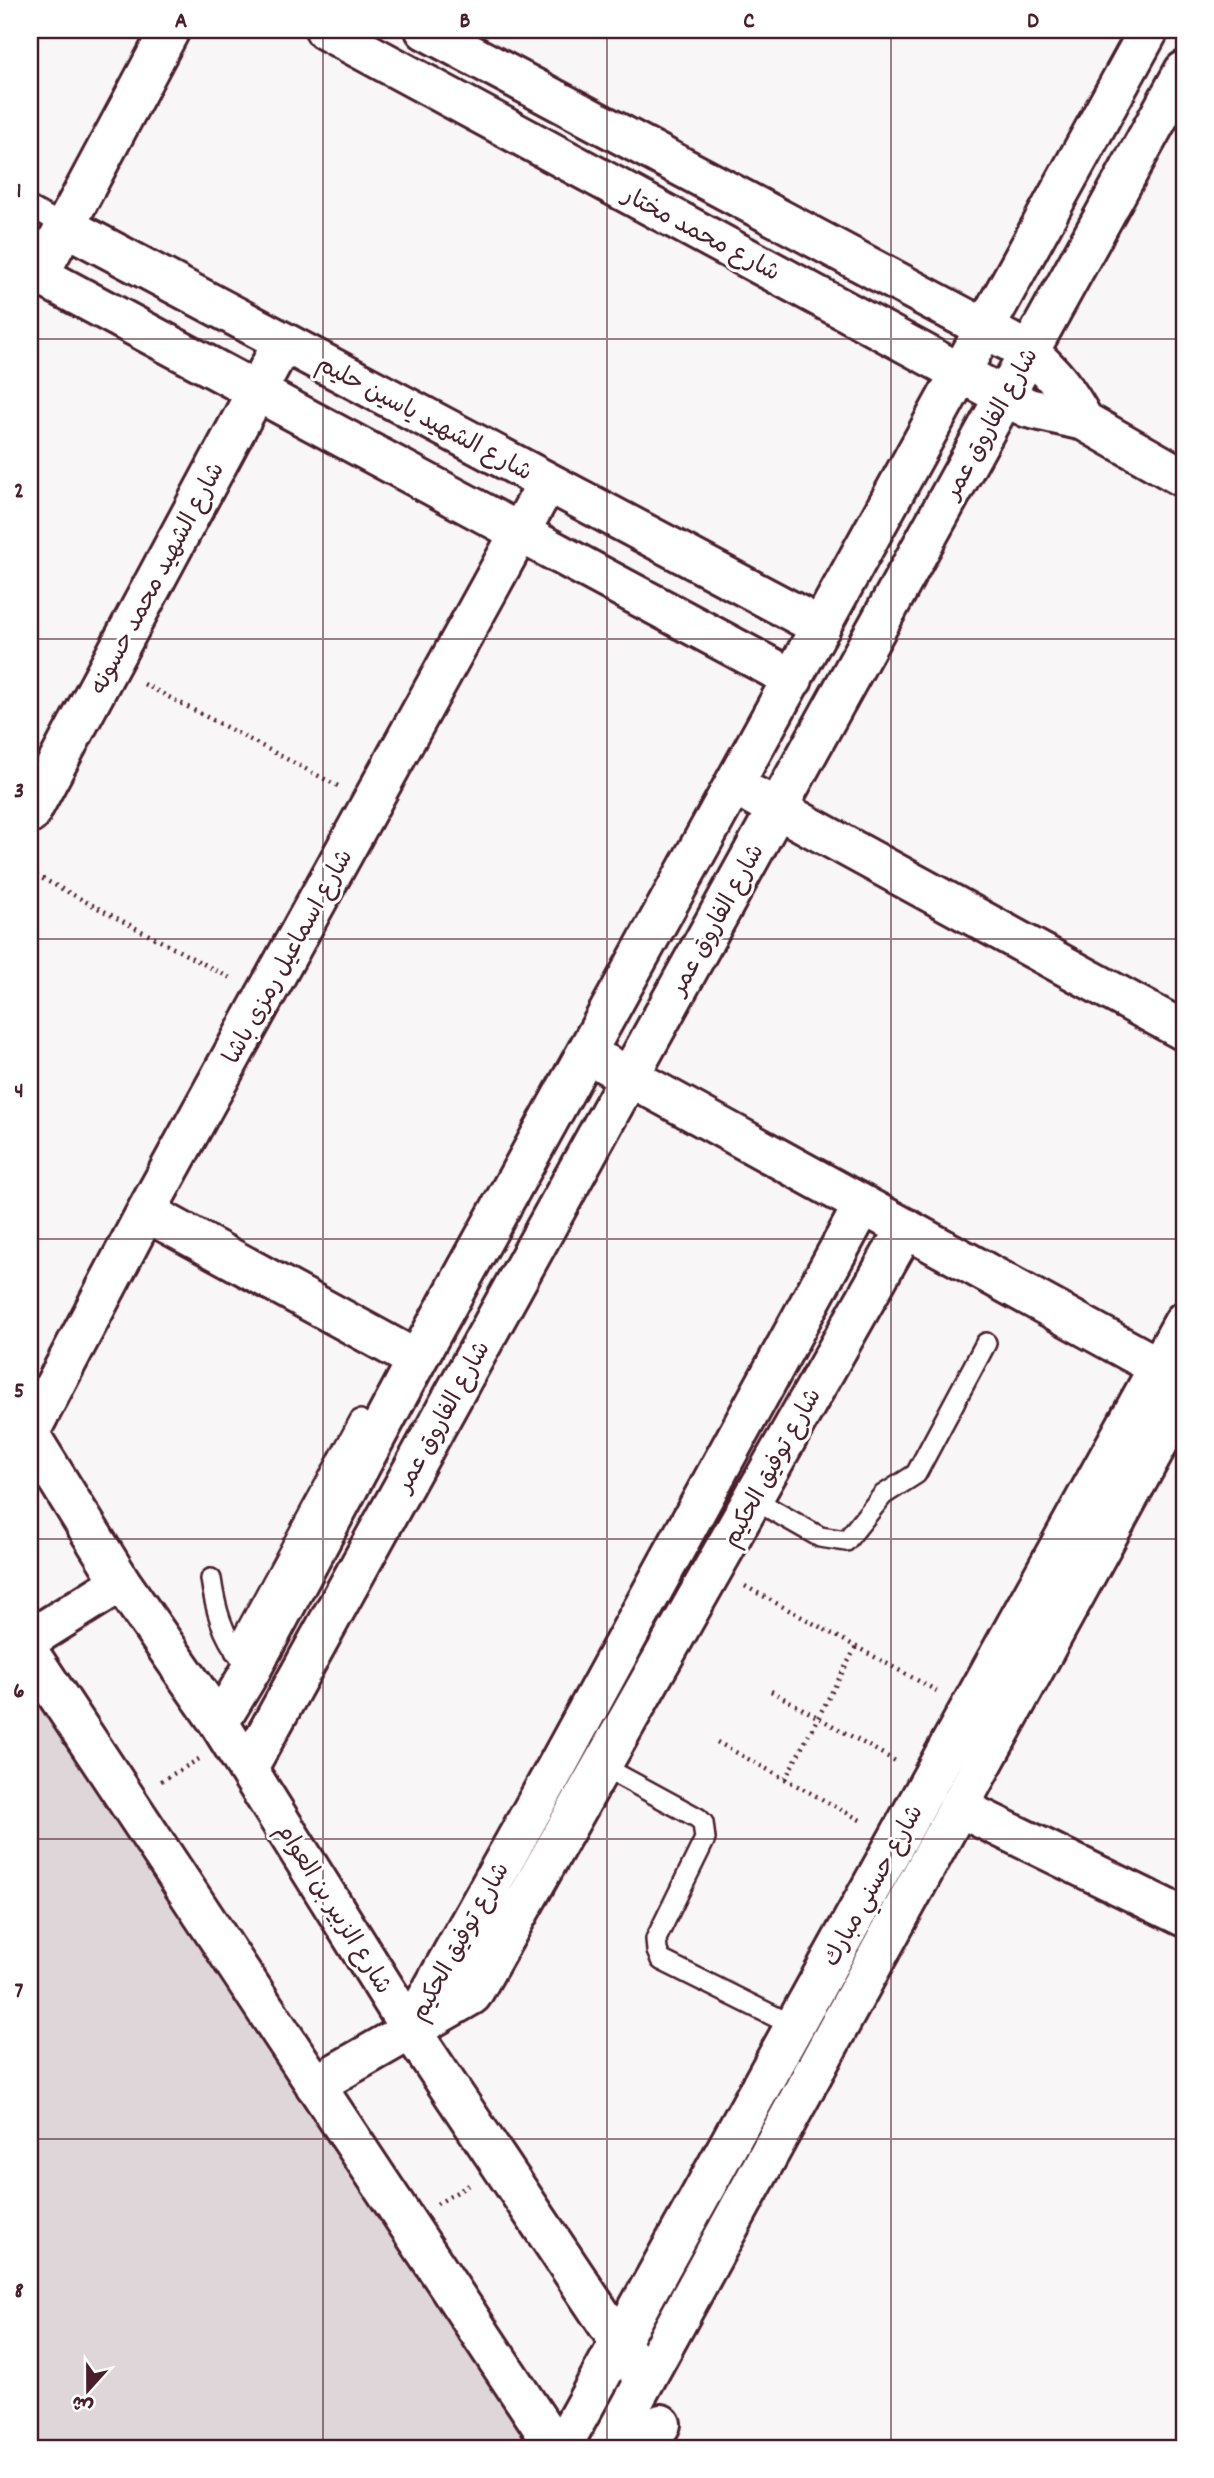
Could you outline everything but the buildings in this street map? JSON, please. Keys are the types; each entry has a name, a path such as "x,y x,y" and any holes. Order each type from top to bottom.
{"street":[{"path":"170,30 65,226 34,273 793,679"},
{"name":"شارع محمد مختار","path":"325,30 1005,397 1028,408 1084,421 1184,478"},
{"path":"398,69 419,30"},
{"name":"شارع محمد مختار","path":"425,30 1029,352 1052,371 1084,421"},
{"name":"شارع الفاروق عمر","path":"232,1744 243,1660 417,1360 1149,30"},
{"name":"شارع الفاروق عمر","path":"232,1744 629,1077 1184,71"},
{"name":"شارع الشهيد ياسين حليم","path":"65,226 821,627"},
{"name":"شارع الشهيد محمد حسونه","path":"30,814 284,342"},
{"name":"شارع اسماعيل رمزى باشا","path":"30,1433 146,1212 547,482"},
{"path":"734,785 1184,1031"},
{"path":"586,1054 1172,1374"},
{"name":"شارع توفيق الحكيم","path":"410,2029 557,1766 863,1205"},
{"path":"146,1212 417,1360"},
{"name":"شارع توفيق الحكيم","path":"410,2029 472,1995 906,1228"},
{"name":"شارع حسني مبارك","path":"558,2448 969,1709 1172,1374 1184,1321"},
{"name":"شارع حسني مبارك","path":"608,2448 1184,1396"},
{"name":"شارع الزبير بن العوام","path":"30,1433 121,1581 232,1744 410,2029 645,2379"},
{"path":"719,1469 755,1495"},
{"path":"30,1639 121,1581"},
{"path":"30,1654 558,2448"},
{"path":"557,1766 597,1776"},
{"path":"958,1807 1184,1917"},
{"path":"316,2085 410,2029"}],"lane":[{"name":"شارع الشهيد ياسين حليم","path":"30,207 65,226"},
{"path":"755,1495 820,1537 846,1541 883,1495 916,1474 986,1343"},
{"path":"243,1660 360,1420"},
{"path":"211,1579 223,1628 243,1660"},
{"path":"597,1776 698,1818 706,1831 705,1839 656,1939 661,1959 794,2026"}],"path":[{"path":"109,666 371,803"},
{"path":"30,872 265,997"},
{"path":"713,1569 969,1709"},
{"path":"785,1779 856,1647"},
{"path":"771,1691 930,1780"},
{"path":"717,1742 897,1840"},
{"path":"127,1801 232,1744"},
{"path":"407,2223 500,2165"}],"shaded area":[{"path":"30,1665 545,2448 30,2448"}]}
